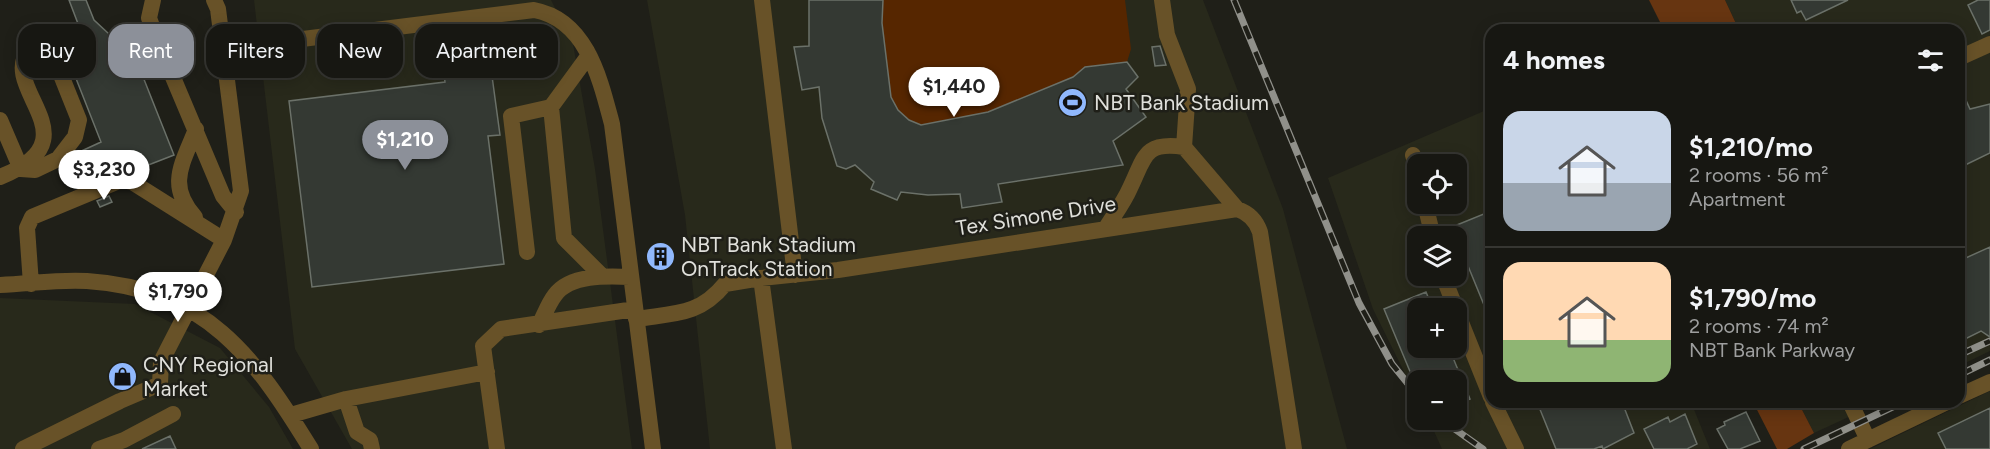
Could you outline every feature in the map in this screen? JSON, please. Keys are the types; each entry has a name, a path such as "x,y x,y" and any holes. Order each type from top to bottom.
{"street":[{"path":"153,0 149,18 223,196 236,212"},
{"path":"23,449 160,384 161,362 236,212 241,191 218,9 214,0"},
{"path":"762,0 795,275"},
{"path":"1162,0 1167,35 1188,89 1184,147"},
{"path":"305,39 534,10 555,17 572,29 588,55 601,84 612,124 652,449"},
{"path":"1965,55 1990,44"},
{"path":"0,177 21,169 35,170 58,159 75,137 79,120 55,60 44,49 28,51 22,58 21,78 43,132 41,148 21,169"},
{"path":"588,55 551,107 564,238 602,276"},
{"path":"527,252 511,116 551,107"},
{"path":"0,120 21,169"},
{"path":"196,129 181,165 179,194 185,206 203,226"},
{"path":"1106,228 1130,190 1144,154 1163,144 1184,147 1237,209 1245,212 1257,222 1294,449"},
{"path":"31,284 27,228 32,217 121,180 132,182 224,240"},
{"name":"Tex Simone Drive","path":"487,372 483,346 501,329 698,309 714,298 725,284 1237,209"},
{"path":"539,325 555,294 570,284 602,276 631,276"},
{"path":"761,278 784,449"},
{"path":"0,285 84,280 109,283 151,292 188,309 213,324 251,360 274,388 311,449"},
{"path":"1467,337 1485,382"},
{"path":"291,416 346,399 487,372 497,449"},
{"path":"1965,393 1990,382"},
{"path":"346,399 357,432 370,440 372,449"},
{"path":"1496,408 1516,449"},
{"path":"1853,408 1868,440"},
{"path":"1849,449 1935,408"},
{"path":"99,449 124,440 173,414"}],"shaded area":[{"path":"254,0 551,0 573,44 595,169 632,449 352,449 295,349 263,78 305,78 305,24 257,24"},
{"path":"647,0 1203,0 1283,209 1347,449 710,449 685,215"},
{"path":"883,0 1125,0 1131,49 1127,62 1085,67 1073,77 988,112 921,125 909,120 898,110 891,97 882,23"},
{"path":"1649,0 1725,0 1736,24 1661,24"},
{"path":"1725,0 1990,0 1990,351 1965,363 1965,24 1736,24"},
{"path":"1485,111 1485,408 1693,408 1710,449 1442,449 1433,430 1467,430 1467,370 1407,370 1407,378 1373,309 1328,178"},
{"name":"CNY Regional Market","path":"0,298 135,304 220,348 269,407 293,449 0,449"},
{"path":"1990,391 1990,449 1870,449 1955,408 1965,408 1965,403"},
{"path":"1756,408 1801,408 1814,433 1787,449 1777,449"},
{"path":"1801,408 1868,408 1814,433"}],"building":[{"path":"69,0 86,0 94,20 108,33 108,78 143,78 174,155 133,171 118,170 86,183 75,154 101,142 76,78 96,78 96,24 78,24"},
{"name":"NBT Bank Stadium","path":"809,0 883,0 882,23 891,97 898,110 909,120 921,125 988,112 1073,77 1085,67 1127,62 1138,77 1126,89 1146,117 1113,141 1123,165 998,184 1002,202 962,208 960,194 928,195 901,192 897,200 871,189 874,182 855,165 846,169 837,166 822,118 819,87 802,90 794,47 809,46"},
{"path":"1791,0 1848,0 1806,20 1801,11 1797,13"},
{"path":"1978,0 1990,0 1990,30 1982,34 1968,5"},
{"path":"1160,46 1166,65 1155,66 1152,47"},
{"path":"445,78 492,78 500,135 488,136 504,264 312,287 289,101 445,82"},
{"path":"1965,98 1970,109 1990,104 1990,153 1965,165"},
{"path":"109,196 112,202 100,207 97,201"},
{"path":"1485,213 1485,307 1467,264 1467,226 1454,226"},
{"path":"1990,247 1990,337 1981,331 1965,339 1965,258"},
{"path":"1426,292 1428,298 1411,298"},
{"path":"1407,300 1407,358 1453,358 1458,370 1409,370 1384,309"},
{"path":"1539,408 1624,408 1634,433 1603,449 1602,446 1594,449 1556,449"},
{"path":"1990,408 1990,449 1946,449 1938,433"},
{"path":"1746,412 1760,441 1740,449 1728,449 1717,429 1725,425 1724,422"},
{"path":"1685,414 1697,444 1687,449 1654,449 1644,429 1668,417 1670,422"},
{"path":"170,436 176,449 142,449"}],"railway":[{"path":"1234,0 1359,303 1392,364 1407,382"},
{"path":"1965,352 1990,341"},
{"path":"1965,372 1990,360"},
{"path":"1804,449 1890,408"},
{"path":"1456,430 1483,449"}],"place":[{"name":"NBT Bank Stadium","path":"1073,103"},
{"name":"NBT Bank Stadium OnTrack Station","path":"660,257"},
{"name":"CNY Regional Market","path":"122,377"}]}
